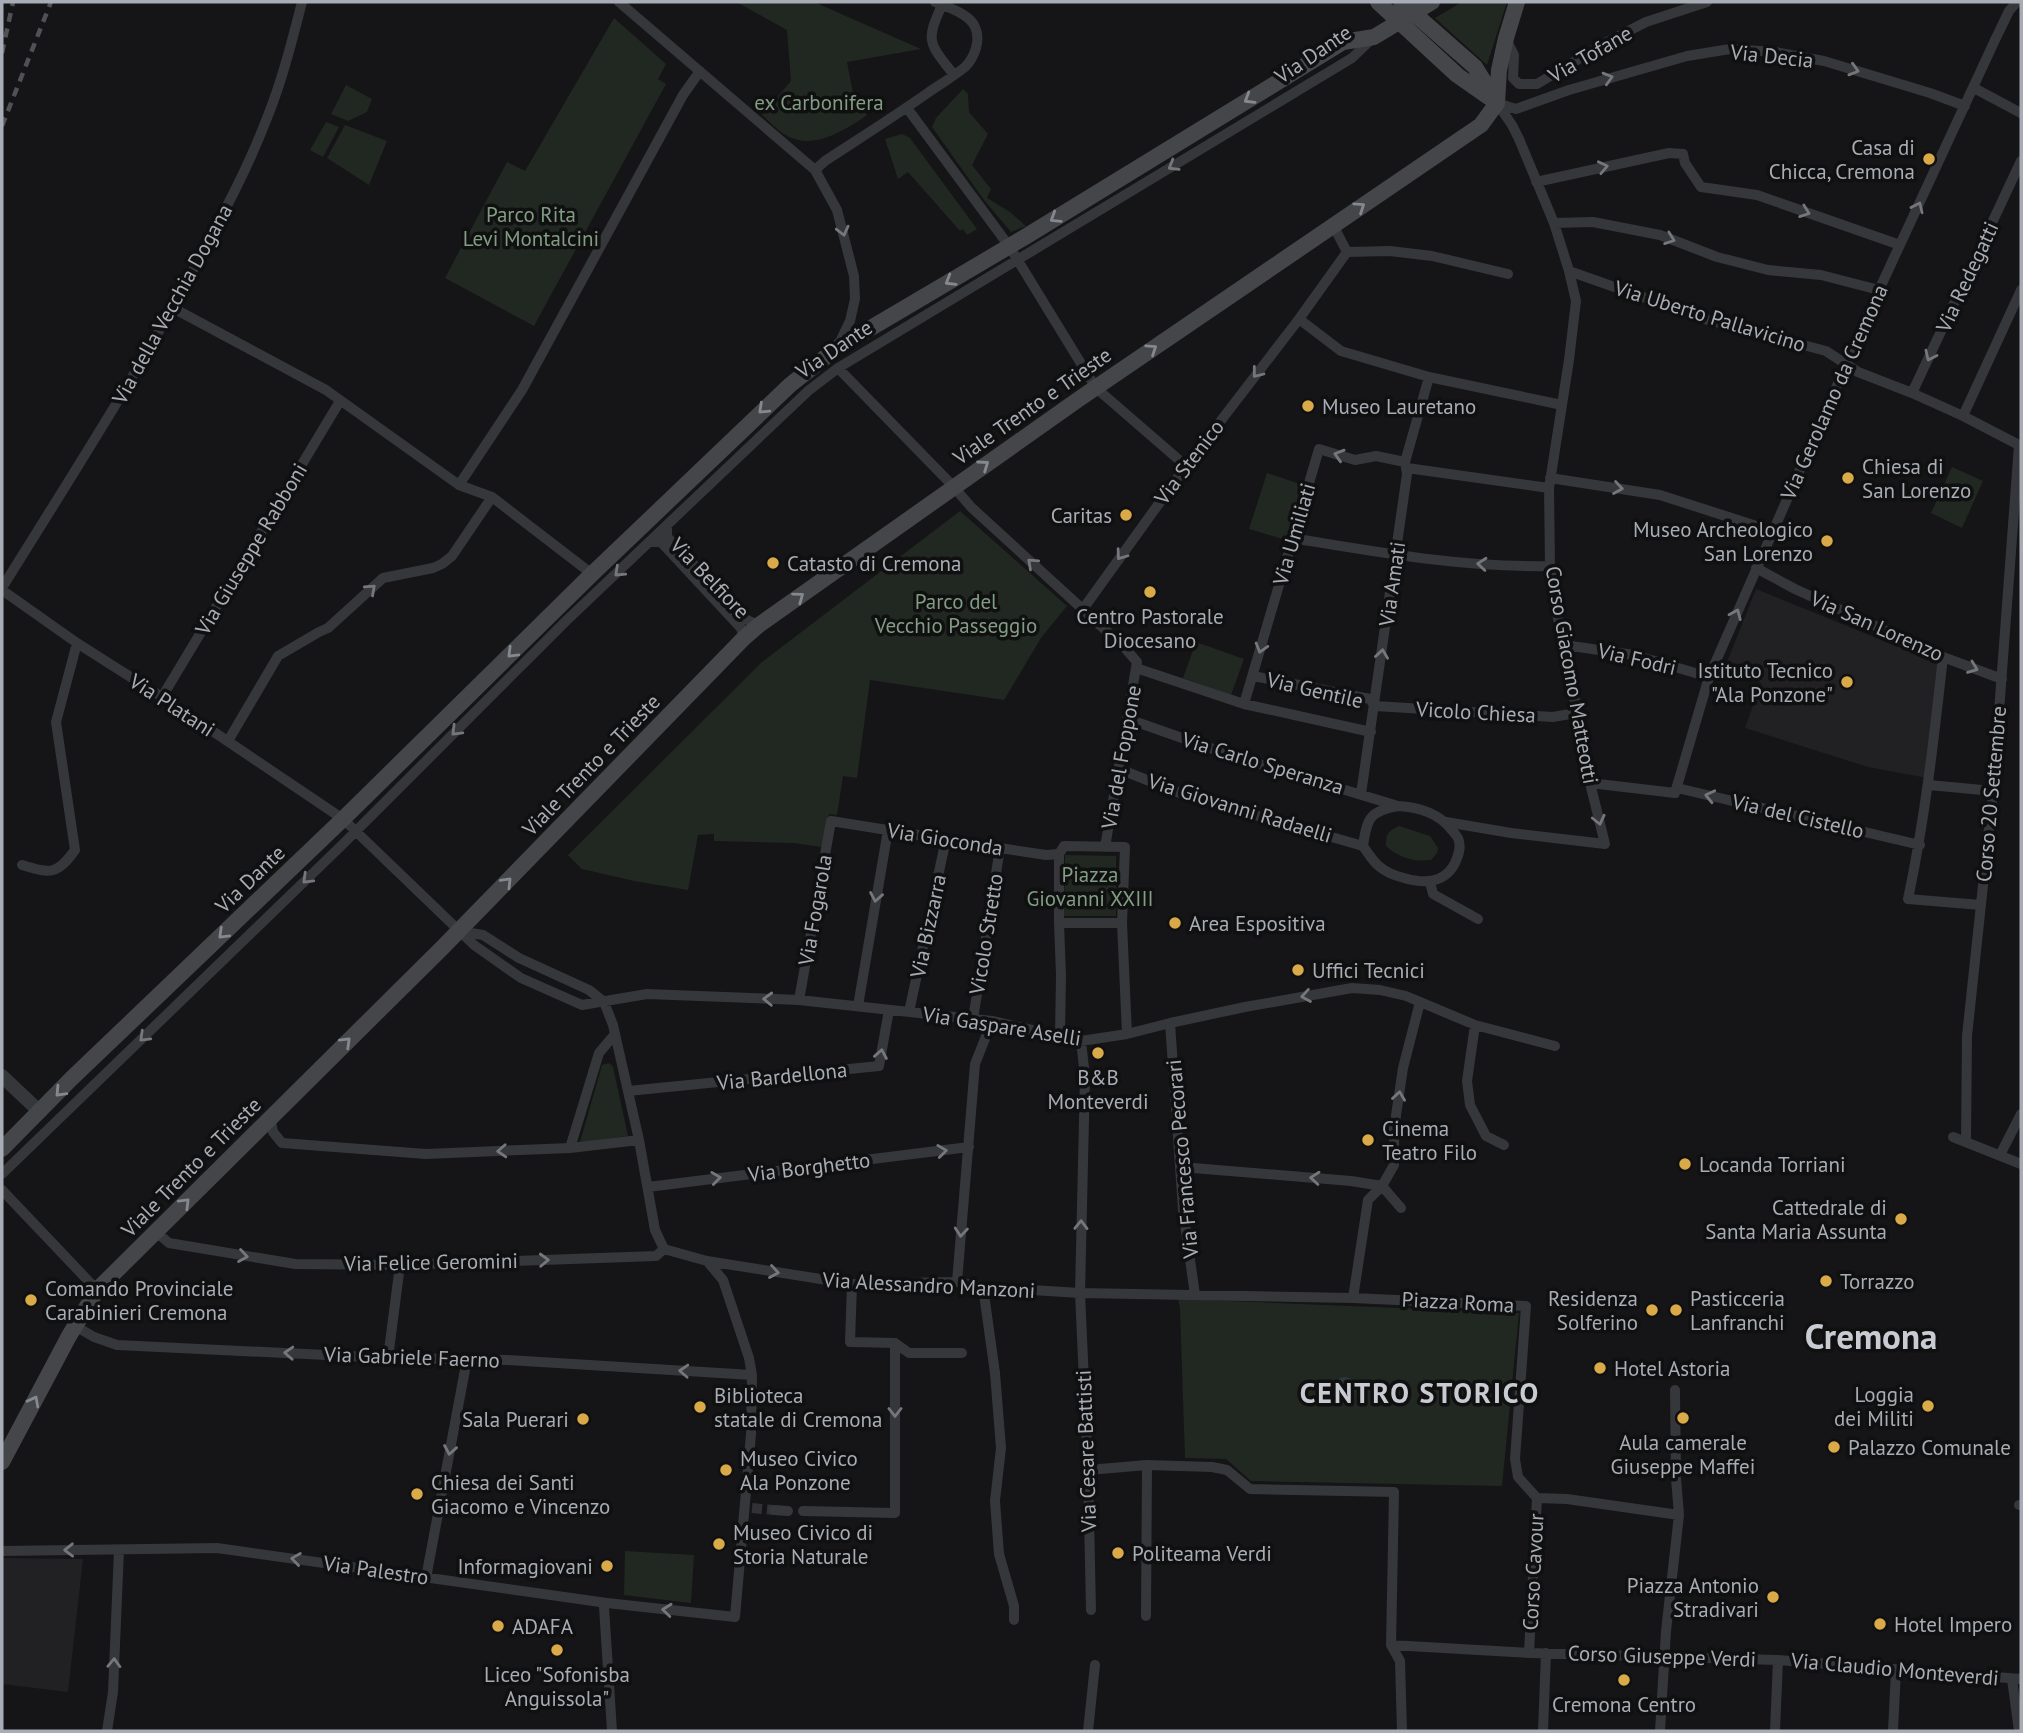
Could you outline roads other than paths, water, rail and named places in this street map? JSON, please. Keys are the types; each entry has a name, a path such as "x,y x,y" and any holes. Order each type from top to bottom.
{"main road":[{"path":"1378,2 1457,75 1497,103"},
{"name":"Via Dante","path":"2,1150 71,1079 790,385 837,348 1013,253 1107,185 1343,42 1374,37 1398,21 1408,7 1432,2"},
{"path":"1497,103 1499,70 1515,4"},
{"path":"1408,7 1475,67 1497,103"},
{"name":"Viale Trento e Trieste","path":"2,1462 97,1290 458,931 744,638 953,486 1482,125 1497,103"}],"street":[{"name":"Via della Vecchia Dogana","path":"2,589 173,308 229,202 254,150 281,82 302,2"},
{"path":"619,2 814,170 837,210 854,276 853,310 837,348"},
{"name":"Via Tofane","path":"1506,38 1514,55 1513,78 1519,83 1537,83 1646,22 1707,2"},
{"path":"814,170 954,75 972,57 976,50 977,30 974,23 938,3 931,44 954,75"},
{"name":"Via Gerolamo da Cremona","path":"1676,790 1709,677 1879,290 2013,5"},
{"name":"Via Dante","path":"2,1174 356,831 568,619 808,391 838,368 1013,253 1094,213 1352,58 1374,37"},
{"name":"Via Decia","path":"1497,103 1516,108 1687,56 1730,49 1775,52 1824,61 1965,106"},
{"path":"1561,70 1569,90"},
{"path":"458,485 522,390 683,94 700,71"},
{"path":"1974,88 2021,113"},
{"name":"Corso Giacomo Matteotti","path":"1446,822 1605,844 1576,713 1554,601 1550,566 1550,483 1576,301 1554,223 1512,125 1497,103"},
{"path":"906,108 1013,253 1096,388 1185,466"},
{"path":"1536,182 1669,153 1683,153 1685,163 1702,187 1757,195 1900,246"},
{"name":"Via Redegatti","path":"1912,393 2021,161"},
{"path":"1094,213 1107,185"},
{"path":"1554,223 1593,222 1660,235 1717,257 1768,271 1821,275 1879,290"},
{"path":"1333,225 1347,252"},
{"path":"1347,252 1390,251 1432,256 1508,274"},
{"path":"1347,252 1299,319 1341,351 1429,377 1562,405"},
{"name":"Via Uberto Pallavicino","path":"1569,271 1708,320 1826,351 1858,372 1912,393 1963,416 2007,441 2020,444"},
{"path":"1963,416 2021,290"},
{"path":"173,308 326,390 458,485 492,497 592,574"},
{"name":"Via Stenico","path":"1083,609 1185,466 1299,319"},
{"path":"838,368 971,507 1124,647 1137,662 1136,668 1244,704 1371,732"},
{"name":"Via Amati","path":"1361,794 1396,555 1406,465 1429,377"},
{"name":"Via Giuseppe Rabboni","path":"162,697 340,401"},
{"name":"Corso 20 Settembre","path":"1966,1142 1967,1036 1993,791 2020,444"},
{"name":"Via Umiliati","path":"1244,704 1319,449 1355,460 1376,456 1406,465"},
{"path":"1406,465 1660,495 1772,531"},
{"path":"695,499 703,467"},
{"path":"228,741 278,656 328,628 383,579 442,564 452,556 492,497"},
{"name":"Via Belfiore","path":"667,525 667,537 747,620 759,625"},
{"path":"1292,538 1396,555 1513,566 1550,566"},
{"name":"Via Belfiore","path":"650,542 661,542 741,628 744,638"},
{"name":"Via San Lorenzo","path":"1756,568 1795,589 1943,657 2001,679"},
{"name":"Via Platani","path":"2,589 77,643 343,819 356,831"},
{"name":"Via Dante","path":"539,626 568,619"},
{"path":"22,865 46,872 63,866 75,850 56,722 77,643"},
{"name":"Via Fodri","path":"1564,645 1634,654 1709,677"},
{"path":"1943,657 1929,785 1908,899 1980,905"},
{"name":"Via del Foppone","path":"1105,847 1136,668"},
{"path":"485,701 489,675"},
{"name":"Via Gentile","path":"1253,676 1370,699 1375,706"},
{"name":"Vicolo Chiesa","path":"1375,706 1553,717 1576,713"},
{"name":"Via Carlo Speranza","path":"1128,719 1236,757 1398,806"},
{"name":"Via Giovanni Radaelli","path":"1119,769 1185,794 1363,846"},
{"name":"Via del Cistello","path":"1591,783 1676,790 1920,845"},
{"path":"1929,785 1993,791"},
{"path":"1398,806 1414,807 1433,814 1446,822 1460,839 1459,853 1446,876 1430,882 1390,874 1379,867 1363,846 1371,816 1381,809 1398,806"},
{"name":"Via Gioconda","path":"831,821 1059,855"},
{"name":"Via Fogarola","path":"799,1000 831,821"},
{"path":"858,1006 888,830"},
{"name":"Via Gaspare Aselli","path":"356,831 474,945 521,978 582,1005 647,994 799,1000 992,1021 1081,1041 1352,988 1380,990 1420,1002 1475,1025 1555,1046"},
{"name":"Via Bizzarra","path":"909,1012 946,839"},
{"path":"1060,1036 1062,975 1059,855 1064,846 1125,847 1122,923 1127,1034"},
{"name":"Vicolo Stretto","path":"973,1019 1000,848"},
{"path":"1430,882 1433,894 1478,919"},
{"path":"1059,923 1122,923"},
{"path":"458,931 483,935 519,958 589,990 604,1002 615,1034 639,1140 655,1230 664,1249"},
{"path":"1353,1297 1368,1200 1382,1186 1394,1165 1394,1129 1403,1068 1420,1002"},
{"name":"Via Bardellona","path":"628,1091 879,1066 889,1010"},
{"path":"957,1282 975,1063 992,1021"},
{"name":"Via Francesco Pecorari","path":"1170,1023 1183,1210 1195,1295"},
{"path":"1475,1025 1467,1081 1470,1105 1486,1136 1504,1145"},
{"path":"570,1148 599,1053 615,1034"},
{"name":"Via Cesare Battisti","path":"1081,1041 1085,1076 1080,1293 1091,1610"},
{"path":"2,1076 53,1125"},
{"path":"2000,1155 2021,1114"},
{"path":"270,1117 273,1132 282,1143 426,1154 570,1148 639,1140"},
{"path":"1953,1137 2021,1164"},
{"name":"Via Borghetto","path":"648,1186 969,1147"},
{"path":"1181,1167 1382,1186 1401,1208"},
{"path":"2,1190 97,1290"},
{"name":"Via Felice Geromini","path":"156,1232 169,1243 295,1264 400,1265 656,1256 664,1249 707,1261"},
{"path":"707,1261 723,1280 746,1348 752,1375"},
{"name":"Via Alessandro Manzoni","path":"707,1261 852,1284 957,1282 984,1287 1080,1293 1195,1295"},
{"path":"388,1357 400,1265"},
{"path":"852,1284 850,1342 895,1343 909,1353 962,1353"},
{"path":"984,1287 1001,1448 995,1501 999,1554 1014,1606 1014,1620"},
{"name":"Piazza Roma","path":"1195,1295 1353,1297 1526,1306 1515,1459 1518,1477 1535,1495"},
{"name":"Via Gabriele Faerno","path":"75,1326 94,1337 117,1345 467,1359 752,1375"},
{"path":"803,1511 895,1513 895,1343"},
{"path":"426,1578 467,1359"},
{"name":"Via Palestro","path":"2,1551 217,1548 607,1603 735,1617 748,1508 752,1375"},
{"path":"1660,1731 1666,1631 1679,1515 1675,1390"},
{"path":"1088,1471 1147,1465 1219,1469 1227,1470 1250,1489 1394,1492 1391,1645 1400,1661 1402,1731"},
{"path":"1146,1616 1147,1465"},
{"path":"1535,1495 1679,1515"},
{"name":"Corso Cavour","path":"1529,1653 1535,1495"},
{"path":"774,1510 788,1511"},
{"name":"Via Palestro","path":"2,1545 16,1551"},
{"path":"107,1731 113,1692 119,1550"},
{"path":"607,1603 604,1607 612,1731"},
{"name":"Corso Giuseppe Verdi","path":"1391,1645 1529,1653 1778,1660"},
{"path":"1543,1731 1546,1653"},
{"path":"1775,1731 1778,1660"},
{"name":"Via Claudio Monteverdi","path":"1778,1660 2017,1679"},
{"path":"1088,1731 1095,1665"},
{"path":"1893,1731 1896,1670"},
{"path":"2017,1679 2019,1731"}],"tunnel":[{"path":"752,1508 774,1510"}],"railway":[{"path":"2,53 13,2"},
{"path":"2,126 51,2"}],"place":[{"name":"Casa di Chicca, Cremona","path":"1929,159"},
{"name":"Museo Lauretano","path":"1308,406"},
{"name":"Chiesa di San Lorenzo","path":"1848,478"},
{"name":"Caritas","path":"1126,515"},
{"name":"Museo Archeologico San Lorenzo","path":"1827,541"},
{"name":"Catasto di Cremona","path":"773,563"},
{"name":"Centro Pastorale Diocesano","path":"1150,592"},
{"name":"Istituto Tecnico \"Ala Ponzone\"","path":"1847,682"},
{"name":"Area Espositiva","path":"1175,923"},
{"name":"Uffici Tecnici","path":"1298,970"},
{"name":"B&B Monteverdi","path":"1098,1053"},
{"name":"Cinema Teatro Filo","path":"1368,1140"},
{"name":"Locanda Torriani","path":"1685,1164"},
{"name":"Cattedrale di Santa Maria Assunta","path":"1901,1219"},
{"name":"Torrazzo","path":"1826,1281"},
{"name":"Comando Provinciale Carabinieri Cremona","path":"31,1300"},
{"name":"Residenza Solferino","path":"1652,1310"},
{"name":"Pasticceria Lanfranchi","path":"1676,1310"},
{"name":"Hotel Astoria","path":"1600,1368"},
{"name":"Loggia dei Militi","path":"1928,1406"},
{"name":"Biblioteca statale di Cremona","path":"700,1407"},
{"name":"Aula camerale Giuseppe Maffei","path":"1683,1418"},
{"name":"Sala Puerari","path":"583,1419"},
{"name":"Palazzo Comunale","path":"1834,1447"},
{"name":"Museo Civico Ala Ponzone","path":"726,1470"},
{"name":"Chiesa dei Santi Giacomo e Vincenzo","path":"417,1494"},
{"name":"Museo Civico di Storia Naturale","path":"719,1544"},
{"name":"Politeama Verdi","path":"1118,1553"},
{"name":"Informagiovani","path":"607,1566"},
{"name":"Piazza Antonio Stradivari","path":"1773,1597"},
{"name":"Hotel Impero","path":"1880,1624"},
{"name":"ADAFA","path":"498,1626"},
{"name":"Liceo \"Sofonisba Anguissola\"","path":"557,1650"},
{"name":"Cremona Centro","path":"1624,1680"}],"district":[{"name":"Cremona","path":"1871,1336"},
{"name":"CENTRO STORICO","path":"1420,1392"}],"park label":[{"name":"ex Carbonifera","path":"819,102"},
{"name":"Parco Rita Levi Montalcini","path":"531,226"},
{"name":"Parco del Vecchio Passeggio","path":"956,613"},
{"name":"Piazza Giovanni XXIII","path":"1090,886"}]}
